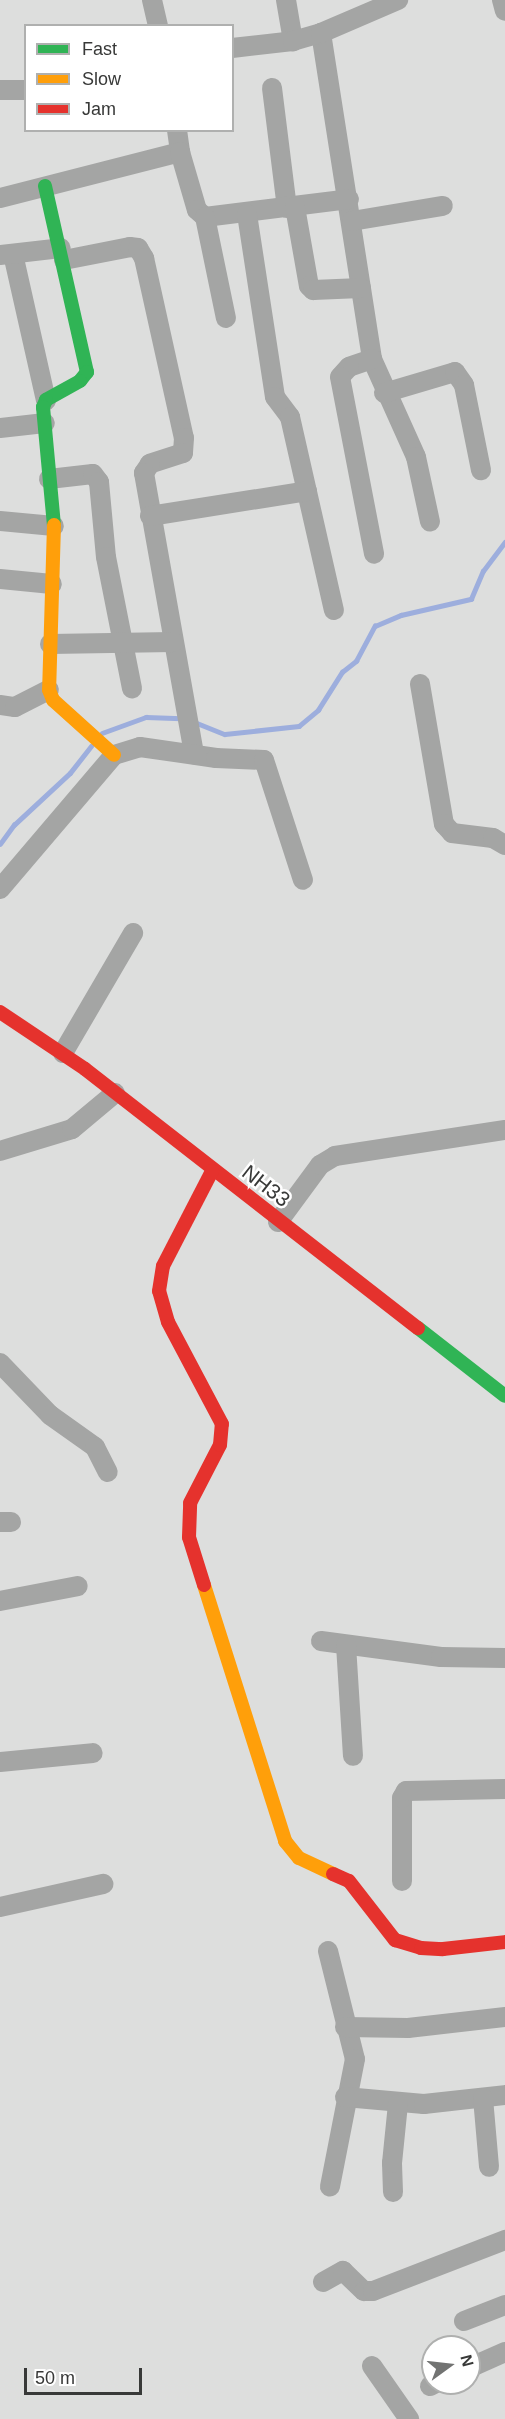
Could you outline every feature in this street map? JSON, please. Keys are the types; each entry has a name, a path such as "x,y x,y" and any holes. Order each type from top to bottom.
{"street":[{"path":"152,0 158,24"},
{"path":"286,0 292,41"},
{"path":"234,48 292,41 321,33 398,0"},
{"path":"502,0 505,11"},
{"path":"321,33 349,199 372,359 384,393 416,458 430,522"},
{"path":"272,88 291,207 309,286 313,290 361,288"},
{"path":"0,90 24,90"},
{"path":"177,132 180,152 197,210 205,217 226,318"},
{"path":"0,198 180,152"},
{"path":"45,186 87,372 80,381 46,400"},
{"path":"205,217 247,214 349,199"},
{"path":"352,221 443,206"},
{"path":"247,214 275,397 290,417 334,610"},
{"path":"111,750 92,731 53,700 49,690 54,526 45,423 46,400 6,255 62,254 122,247 138,248 144,258 185,444 179,456 146,467 150,516 194,755"},
{"path":"372,359 349,367 340,377 374,554"},
{"path":"384,393 455,372 464,385 481,470"},
{"path":"0,428 45,423"},
{"path":"49,479 85,474 97,478 106,557 132,688"},
{"path":"150,516 307,491"},
{"path":"0,521 54,526"},
{"path":"0,579 52,584"},
{"path":"50,644 173,642"},
{"path":"420,684 444,824 452,833 493,837 505,845"},
{"path":"2,710 49,690"},
{"path":"0,889 111,750 140,747 194,755 264,760 303,880"},
{"path":"63,1053 133,933"},
{"name":"NH33","path":"0,1012 63,1053 212,1171 505,1396"},
{"path":"0,1151 72,1129 115,1093"},
{"path":"278,1222 321,1165 335,1156 505,1130"},
{"path":"212,1171 163,1266 159,1291 168,1322 222,1424 223,1438 190,1503 189,1537 285,1841 299,1858 349,1881 395,1940 421,1948 443,1949 505,1942"},
{"path":"0,1363 50,1415 95,1447 108,1472"},
{"path":"0,1601 78,1586"},
{"path":"321,1641 441,1657 505,1658"},
{"path":"346,1645 353,1756"},
{"path":"0,1762 93,1753"},
{"path":"402,1881 402,1798 405,1791 505,1789"},
{"path":"1,1900 103,1884"},
{"path":"328,1951 355,2059 345,2097 330,2187"},
{"path":"345,2026 408,2028 505,2017"},
{"path":"345,2097 398,2104 505,2095"},
{"path":"483,2098 489,2167"},
{"path":"393,2193 398,2104"},
{"path":"323,2282 343,2271 364,2291 373,2291 505,2240"},
{"path":"464,2321 505,2305"},
{"path":"481,2363 505,2352"},
{"path":"372,2366 409,2419"}],"waterway":[{"path":"192,721 225,734 299,726 318,710 342,672 356,661 375,626 401,615 471,599 483,571 505,542"},
{"path":"102,733 146,717 181,718"},
{"path":"0,844 14,825 70,773 91,746"}],"traffic: fast":[{"path":"45,186 87,372 80,381 46,400 43,407 54,525"},
{"path":"418,1328 505,1396"}],"traffic: slow":[{"path":"54,525 49,690 53,700 114,755"},
{"path":"204,1585 285,1841 299,1858 333,1874"}],"traffic: jam":[{"path":"0,1012 85,1069 418,1328"},
{"path":"204,1585 189,1537 190,1503 220,1445 222,1424 168,1322 159,1291 163,1266 212,1171"},
{"path":"333,1874 349,1881 395,1940 421,1948 443,1949 505,1942"}]}
